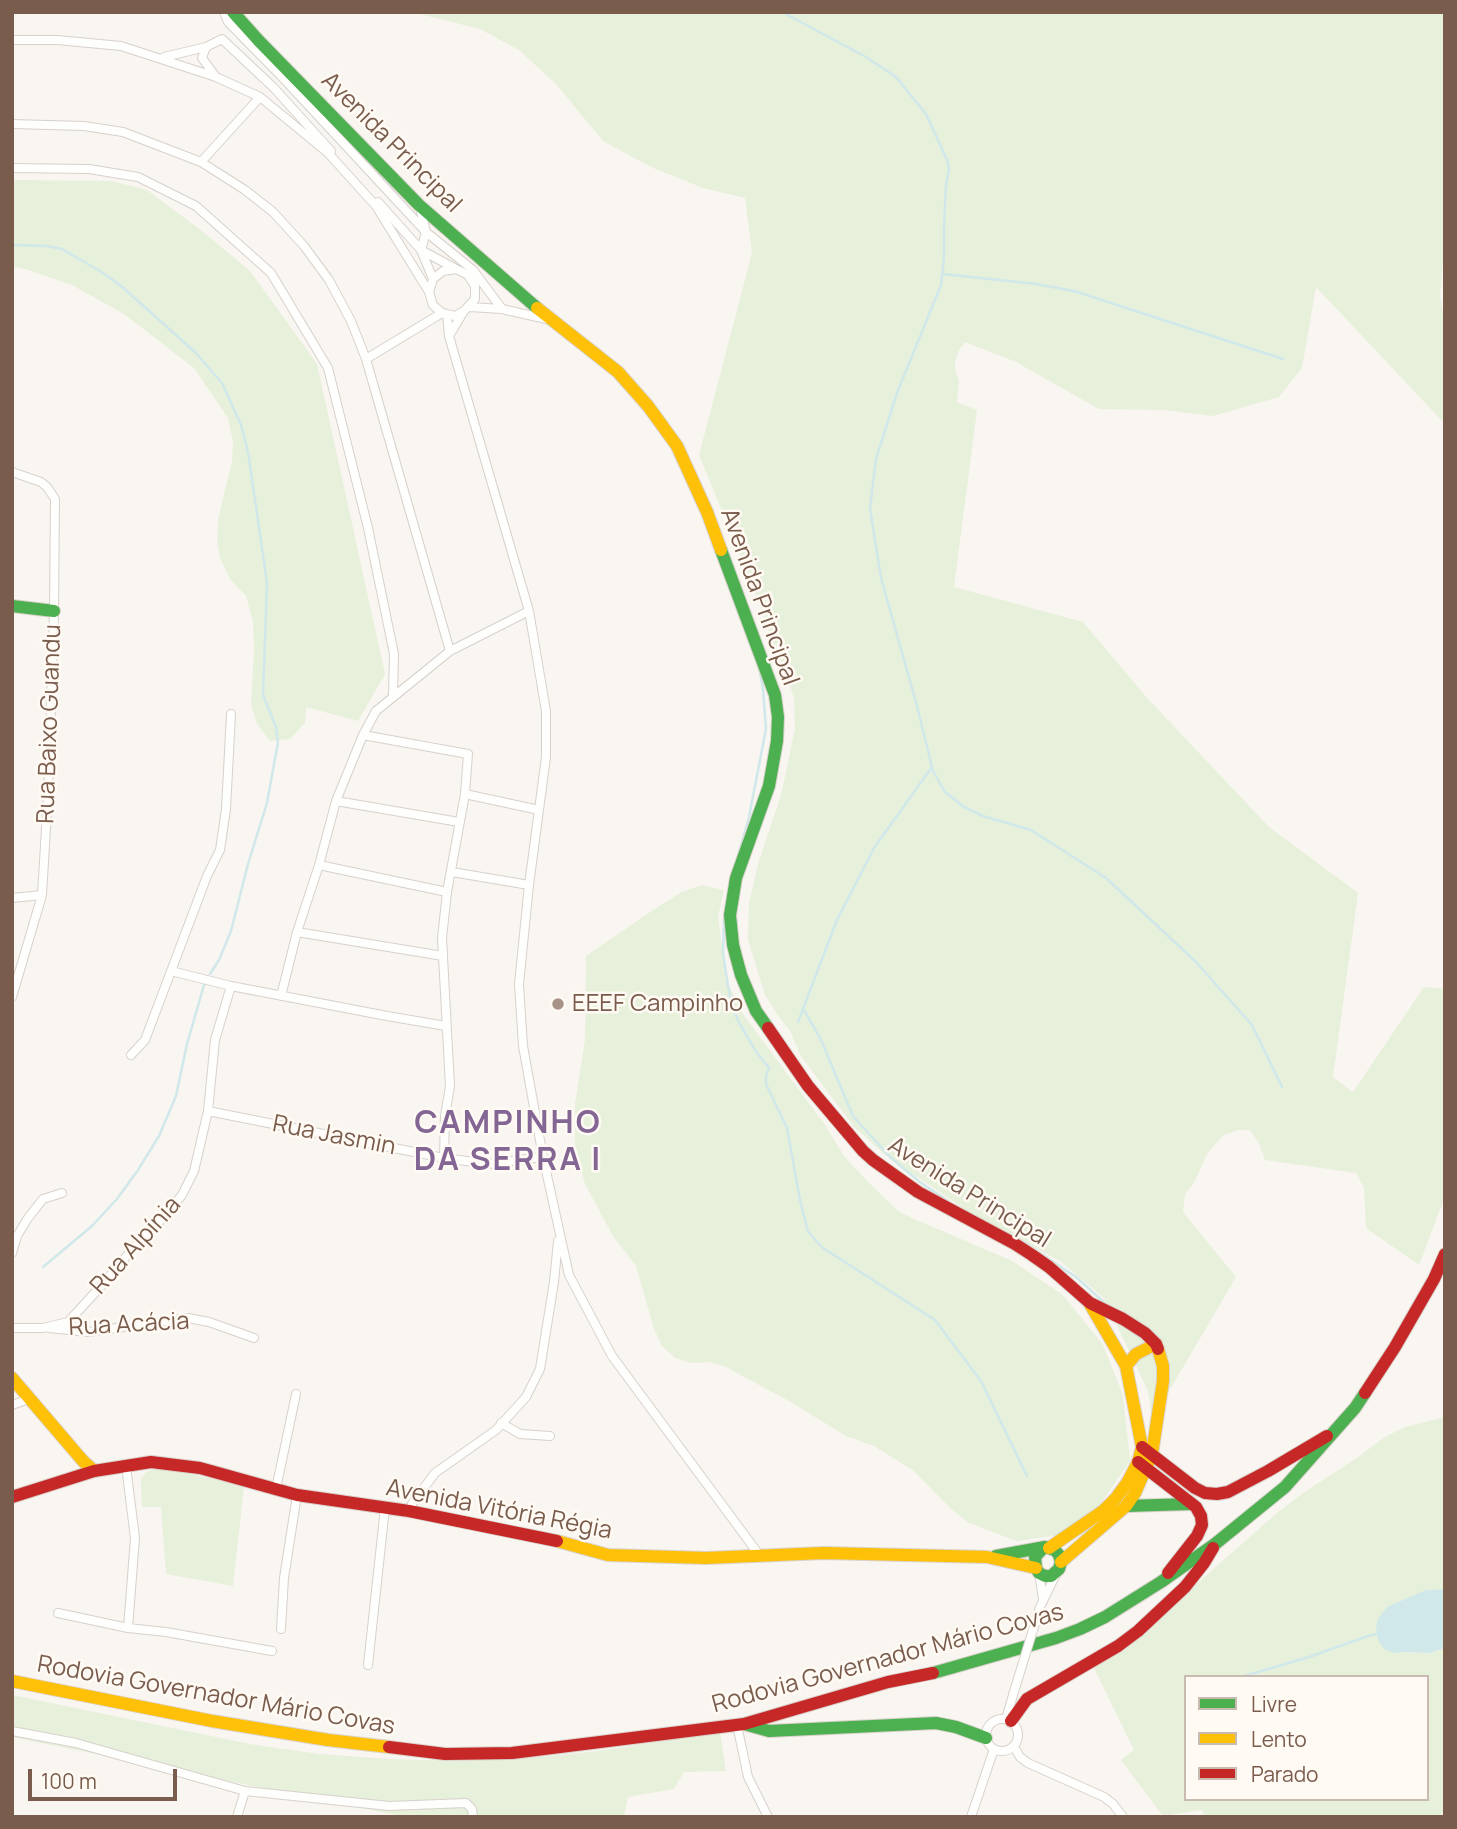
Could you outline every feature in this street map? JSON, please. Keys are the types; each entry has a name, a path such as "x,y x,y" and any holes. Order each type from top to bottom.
{"street":[{"path":"223,12 228,22 283,78 339,130 426,232 470,272 502,309"},
{"name":"Avenida Principal","path":"233,12 339,130 419,205 550,319 618,372 648,406 677,446 707,512 775,695 778,716 769,786 736,878 730,915 733,945 741,975 756,1011 808,1086 873,1160 918,1192 1032,1255 1090,1303 1123,1319 1145,1333 1156,1344"},
{"path":"161,58 206,47 222,39 274,88 421,250 456,269 470,272"},
{"path":"12,40 57,40 121,47 216,77 260,97 328,153 376,206 429,292 433,305 445,314 455,316 467,309 502,309 550,319"},
{"path":"206,47 202,58 216,77"},
{"path":"274,88 283,78"},
{"path":"201,162 260,97"},
{"path":"12,124 84,127 123,132 201,162 273,212 304,246 329,280 351,321 366,359 450,651"},
{"path":"12,168 89,169 138,177 197,206 271,273 328,368 368,528 394,654 393,696"},
{"path":"419,205 426,232 421,250 433,279"},
{"path":"429,292 433,279 443,271 456,269"},
{"path":"449,336 475,299 475,286 470,272"},
{"path":"366,359 445,314"},
{"path":"445,314 449,336 529,611 546,711 546,757 519,984 523,1046 543,1157 569,1275 612,1356 760,1556"},
{"name":"Rua Baixo Guandu","path":"12,472 41,482 55,499 48,795 42,895 12,997"},
{"path":"12,606 54,611"},
{"path":"281,996 336,801 363,735 376,711 450,651 529,611"},
{"path":"131,1055 145,1040 207,876 220,850 226,810 231,714"},
{"path":"363,735 468,754 465,793 447,892 442,938 450,1086 445,1116 444,1158"},
{"path":"465,793 539,810"},
{"path":"336,801 459,822"},
{"path":"319,865 447,892"},
{"path":"452,872 529,885"},
{"path":"12,898 42,895"},
{"path":"297,932 443,956"},
{"path":"171,971 231,986 446,1026"},
{"name":"Rua Alpínia","path":"12,1328 43,1328 68,1321 182,1195 194,1171 208,1111 215,1040 231,986"},
{"name":"Rua Jasmin","path":"208,1111 444,1158 489,1164 543,1157"},
{"path":"12,1254 17,1236 43,1199 62,1193"},
{"path":"409,1511 435,1473 496,1430 526,1396 540,1369 559,1234"},
{"name":"Rodovia Governador Mário Covas","path":"12,1681 328,1741 444,1754 512,1753 740,1725 888,1682 937,1672 1056,1638 1105,1617 1161,1582 1215,1544 1285,1487 1354,1408 1395,1348 1445,1254"},
{"path":"554,1282 569,1275"},
{"name":"Avenida Principal","path":"1090,1303 1126,1366 1147,1450"},
{"name":"Rua Acácia","path":"43,1328 88,1332 188,1318 209,1322 254,1338"},
{"path":"1038,1570 1045,1576 1051,1576 1126,1506 1136,1493 1163,1381 1163,1366 1156,1344 1136,1354 1126,1366"},
{"path":"12,1378 94,1471"},
{"path":"276,1489 296,1394"},
{"path":"12,1405 29,1399"},
{"path":"501,1423 520,1434 550,1436"},
{"path":"1147,1450 1195,1488 1205,1493 1217,1494 1228,1492 1268,1471 1336,1430"},
{"name":"Avenida Vitória Régia","path":"12,1497 94,1471 151,1462 200,1468 297,1495 409,1511 539,1536 608,1555 706,1559 824,1553 987,1557 1046,1548"},
{"path":"126,1466 135,1538 128,1628"},
{"path":"1142,1466 1196,1507 1202,1525 1197,1536 1161,1582"},
{"path":"1041,1603 1035,1557 1103,1511 1142,1466"},
{"path":"281,1629 284,1578 297,1495"},
{"path":"1126,1506 1191,1504"},
{"path":"368,1665 385,1508"},
{"path":"1009,1720 1027,1699 1118,1646 1148,1622 1185,1587 1215,1544"},
{"path":"1009,1720 1013,1695 1041,1603 1060,1565 1059,1555 1055,1550 1046,1548"},
{"name":"Avenida Vitória Régia","path":"987,1557 1038,1570"},
{"path":"58,1613 128,1628 272,1651"},
{"path":"997,1719 1009,1720 1019,1732 1014,1747 1005,1751 994,1749 986,1738 987,1730 997,1719"},
{"path":"768,1817 748,1777 740,1725 769,1731 936,1723 986,1738"},
{"path":"12,1731 76,1743 245,1791 389,1807 466,1802 472,1808 473,1817"},
{"path":"1014,1747 1028,1763 1104,1797 1123,1817"},
{"path":"971,1817 994,1749"},
{"path":"237,1817 245,1791"}],"green space":[{"path":"412,12 1445,12 1445,234 1440,296 1445,324 1445,424 1316,287 1302,368 1279,397 1213,416 1164,410 1099,409 1016,362 965,342 955,361 959,380 957,402 977,410 954,587 1083,622 1148,699 1269,827 1358,893 1333,1077 1353,1092 1424,987 1445,989 1445,1197 1419,1265 1366,1228 1364,1188 1356,1173 1265,1160 1250,1130 1238,1130 1224,1135 1208,1152 1194,1183 1185,1194 1183,1212 1236,1277 1152,1420 1148,1391 1104,1298 1060,1261 973,1215 884,1154 854,1127 801,1056 790,1031 765,995 748,940 749,903 758,864 781,795 795,729 794,697 699,455 752,253 745,198 703,188 651,167 603,141 556,84 519,50 480,29"},
{"path":"12,180 111,181 147,190 250,271 317,364 385,674 358,721 306,707 305,723 290,739 270,741 257,724 251,704 253,621 246,596 230,579 220,558 217,540 218,520 232,461 233,442 228,418 194,368 124,314 72,285 12,267"},
{"path":"702,885 724,890 718,917 726,979 743,1014 825,1125 844,1156 897,1210 1012,1261 1063,1295 1103,1345 1123,1395 1130,1461 1094,1513 1059,1535 1016,1541 969,1523 951,1509 914,1471 874,1446 846,1436 724,1366 710,1362 692,1363 675,1358 662,1346 654,1329 636,1266 613,1236 585,1184 575,1149 575,1104 585,1040 586,956 682,892"},
{"path":"1445,1417 1445,1589 1426,1590 1394,1653 1429,1653 1445,1648 1445,1817 1205,1817 1202,1810 1163,1816 1121,1760 1134,1750 1094,1668 1148,1627 1278,1512 1383,1438 1405,1427"},
{"path":"169,1469 244,1486 233,1586 166,1574 161,1507 142,1507 141,1480 146,1472"},
{"path":"12,1695 250,1744 319,1754 389,1759 459,1761 529,1758 598,1751 720,1732 726,1771 684,1772 674,1789 628,1797 624,1817 406,1817 12,1737"}],"water":[{"path":"1445,1589 1445,1648 1429,1653 1394,1653 1384,1649 1378,1640 1376,1627 1378,1619 1387,1607 1426,1590"}],"waterway":[{"path":"782,12 866,57 896,77 926,114 948,162 941,285 897,393 876,459 870,508 881,578 933,771 945,792 964,807 983,816 1031,830 1106,878 1195,961 1252,1025 1282,1087"},
{"path":"12,245 62,249 121,286 195,352 222,383 241,425 248,452 267,583 263,695 276,727 278,742 267,803 231,931 210,974"},
{"path":"943,274 1074,291 1283,359"},
{"path":"737,859 749,817 766,729 759,667"},
{"path":"798,1022 837,920 874,848 932,767"},
{"path":"728,893 723,953 733,1010 755,1050 769,1068 766,1084 787,1128 808,1232 823,1248 935,1320 981,1381 1027,1476"},
{"path":"43,1267 92,1226 117,1199 159,1136 176,1096 204,985"},
{"path":"803,1008 821,1040 853,1116 890,1157 948,1201"},
{"path":"1022,1241 1076,1277 1106,1304"},
{"path":"1248,1675 1378,1634"}],"traffic: fast":[{"path":"233,12 419,205 537,308"},
{"path":"721,550 775,695 778,717 777,741 769,786 736,878 730,915 733,945 741,975 756,1011 768,1028"},
{"path":"12,606 54,611"},
{"path":"933,1673 1080,1629 1105,1617 1161,1582 1215,1544 1285,1487 1355,1408 1365,1393"},
{"path":"1126,1506 1191,1504"},
{"path":"996,1556 1045,1547 1055,1550 1061,1562 1059,1569 1051,1576 1039,1573 1036,1568 1035,1557 1043,1548"},
{"path":"744,1724 769,1731 936,1723 986,1738"}],"traffic: slow":[{"path":"537,308 618,372 648,406 677,446 721,550"},
{"path":"1049,1548 1103,1511 1116,1498 1138,1462 1142,1447 1126,1366 1090,1304"},
{"path":"1126,1366 1136,1354 1156,1344"},
{"path":"1061,1562 1126,1506 1135,1493 1152,1454 1163,1381 1163,1366 1158,1349"},
{"path":"12,1378 94,1471"},
{"path":"557,1541 608,1555 706,1558 824,1553 987,1557 1036,1568"},
{"path":"12,1681 212,1721 389,1747"}],"traffic: jam":[{"path":"768,1028 808,1086 873,1160 918,1192 1032,1255 1090,1303 1145,1333 1158,1349"},
{"path":"1365,1393 1395,1347 1434,1279 1445,1254"},
{"path":"1142,1447 1195,1488 1205,1493 1217,1494 1228,1492 1268,1471 1327,1436"},
{"path":"12,1497 94,1471 151,1462 200,1468 297,1495 409,1511 557,1541"},
{"path":"1138,1462 1196,1507 1201,1516 1202,1525 1197,1536 1168,1573"},
{"path":"1011,1721 1027,1699 1118,1646 1138,1631 1185,1587 1213,1548"},
{"path":"389,1747 445,1754 512,1753 744,1724 888,1682 933,1673"}],"place":[{"name":"EEEF Campinho","path":"558,1004"}],"district":[{"name":"CAMPINHO DA SERRA I","path":"508,1142"}]}
